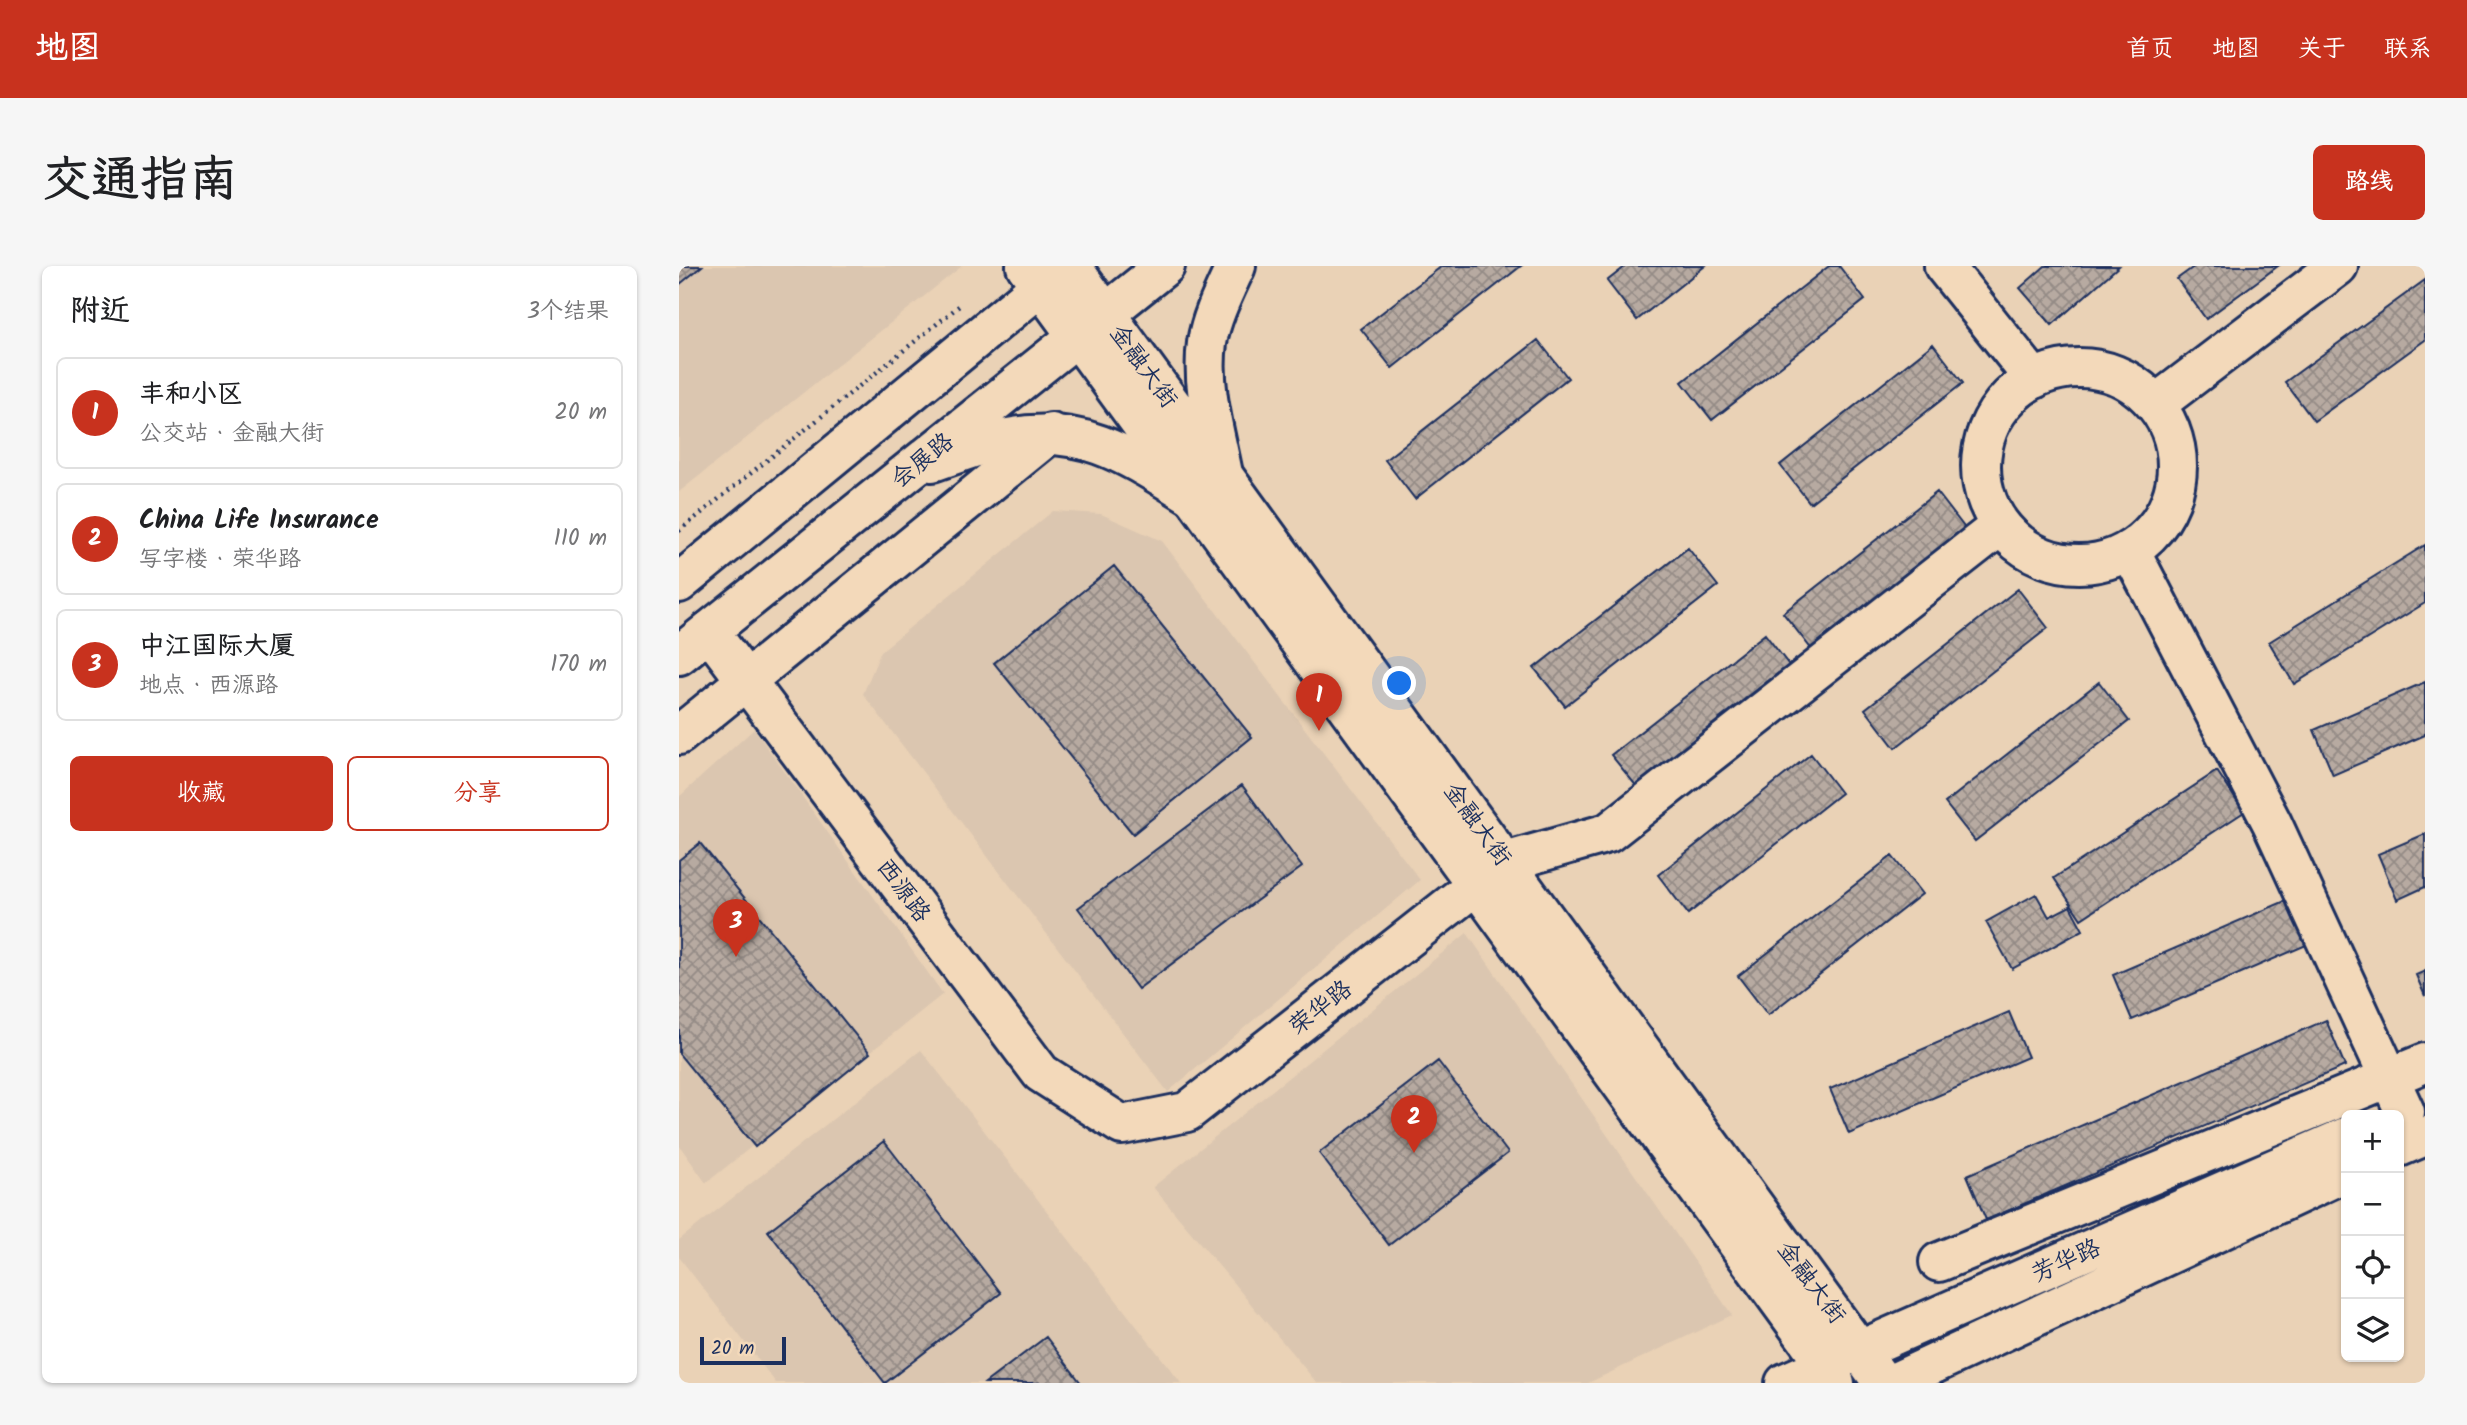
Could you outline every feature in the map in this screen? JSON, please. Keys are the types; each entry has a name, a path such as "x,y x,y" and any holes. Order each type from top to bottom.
{"street":[{"name":"会展路","path":"679,655 1165,266"},
{"path":"1223,474 1206,387 1207,343 1220,302 1236,266"},
{"path":"1944,266 2034,379"},
{"path":"2156,404 2338,266"},
{"name":"金融大街","path":"1051,271 1091,325 1223,474 1861,1349 1883,1383"},
{"path":"679,583 1051,271"},
{"name":"金融大街","path":"1091,325 1193,496 1831,1374"},
{"path":"2086,368 2113,373 2136,386 2156,404 2171,433 2177,466 2171,499 2154,528 2130,550 2103,561 2075,564 2046,559 2021,546 2000,526 1985,495 1980,461 1988,428 2006,399 2034,379 2059,369 2086,368"},
{"path":"910,470 1009,438 1051,433 1093,441 1135,460 1193,496"},
{"path":"679,735 1051,433"},
{"path":"1505,862 1608,833 2000,526"},
{"path":"2130,550 2271,822 2410,1123"},
{"name":"西源路","path":"709,631 1041,1073 1122,1125"},
{"name":"荣华路","path":"1122,1125 1187,1112 1505,862"},
{"path":"1939,1262 2425,1063"},
{"name":"芳华路","path":"1786,1383 1831,1374 1861,1349 2341,1140"},
{"name":"芳华路","path":"1893,1383 2344,1173"}],"path":[{"path":"679,531 962,304"}],"shaded area":[{"path":"679,266 962,266 679,492"},
{"path":"1053,511 1101,514 1162,541 1420,880 1168,1092 863,694 881,651"},
{"path":"754,729 943,994 706,1183 679,1145 679,797"},
{"path":"1467,933 1732,1315 1588,1383 1317,1383 1153,1187"},
{"path":"921,1050 1181,1383 776,1383 679,1257 679,1240"}],"building":[{"path":"679,266 702,266 679,285"},
{"path":"1442,266 1521,266 1392,368 1361,329"},
{"path":"1626,266 1705,266 1637,320 1607,281"},
{"path":"1829,266 1839,266 1865,300 1712,420 1682,382"},
{"path":"2045,266 2119,266 2052,325 2020,288"},
{"path":"2195,266 2278,266 2206,319 2177,279"},
{"path":"2425,280 2425,340 2314,421 2285,382"},
{"path":"1538,340 1568,378 1415,499 1385,460"},
{"path":"1933,344 1963,383 1810,503 1780,465"},
{"path":"1937,492 1967,531 1813,651 1783,613"},
{"path":"2425,545 2425,603 2294,684 2269,642"},
{"path":"1688,548 1718,586 1565,706 1534,668"},
{"path":"1114,566 1252,737 1133,834 994,663"},
{"path":"2018,589 2048,628 1895,748 1865,709"},
{"path":"1765,634 1795,673 1642,793 1611,755"},
{"path":"2099,682 2129,721 1975,841 1945,803"},
{"path":"2425,682 2425,735 2333,775 2314,730"},
{"path":"1811,754 1841,793 1688,914 1658,875"},
{"path":"2217,771 2244,812 2081,919 2054,878"},
{"path":"1242,785 1302,867 1138,989 1078,908"},
{"path":"2425,834 2425,887 2397,900 2378,854"},
{"path":"700,843 870,1053 755,1147 679,1054 679,860"},
{"path":"1892,856 1922,894 1768,1015 1738,976"},
{"path":"2036,894 2049,917 2070,906 2083,930 2012,969 1986,922"},
{"path":"2292,898 2311,943 2132,1020 2113,975"},
{"path":"2425,971 2425,996 2416,975"},
{"path":"2009,1012 2028,1057 1849,1134 1830,1089"},
{"path":"2326,1020 2345,1066 1986,1220 1967,1175"},
{"path":"1438,1061 1508,1153 1389,1245 1319,1153"},
{"path":"884,1141 1001,1293 885,1383 768,1231"},
{"path":"1046,1337 1081,1383 985,1383"}],"place":[{"name":"丰和小区","path":"1319,731"},
{"name":"中江国际大厦","path":"736,957"},
{"name":"China Life Insurance","path":"1414,1153"}]}
